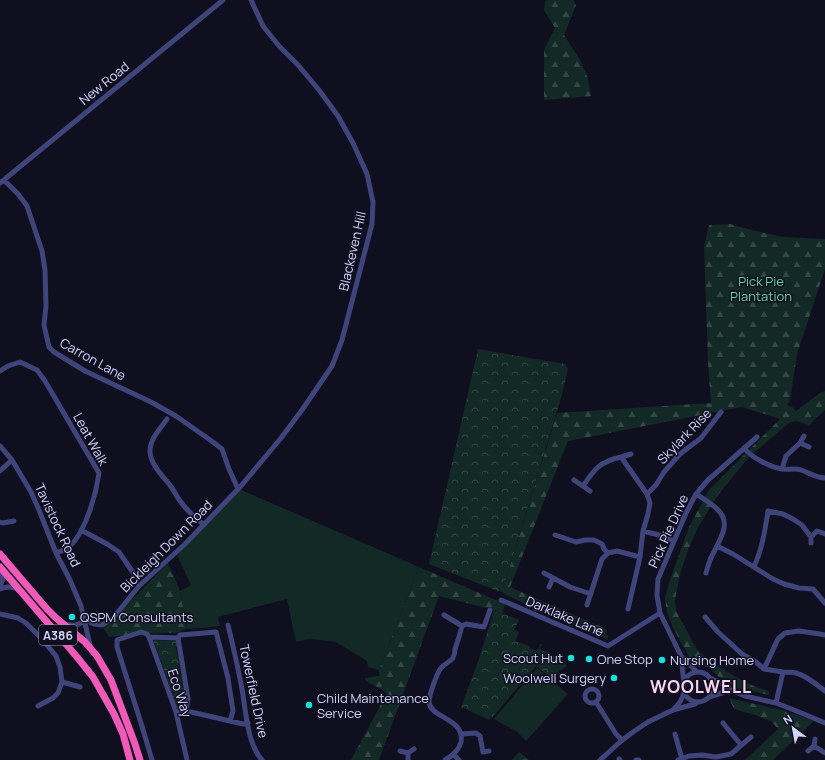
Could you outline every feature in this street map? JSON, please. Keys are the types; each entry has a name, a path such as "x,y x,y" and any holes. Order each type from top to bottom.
{"highway":[{"name":"Tavistock Road","path":"0,554 43,604 85,642 97,656 111,680 131,731 140,760"},
{"name":"A386","path":"0,569 27,598 93,677 114,714 123,734 130,760"}],"street":[{"name":"New Road","path":"2,181 223,0"},
{"name":"Blackeven Hill","path":"240,487 302,410 332,366 342,340 372,224 373,202 367,174 354,143 338,116 298,65 278,46 263,26 251,0"},
{"name":"Carron Lane","path":"2,181 18,194 27,206 42,251 46,306 44,325 49,347 54,352 85,371 151,402 176,416 213,442 224,452 229,469 240,487"},
{"name":"Leat Walk","path":"0,371 8,366 20,362 37,370 99,473 92,502 81,530 69,547 56,553"},
{"name":"Skylark Rise","path":"647,494 656,485 664,472 680,454 701,438 721,412"},
{"path":"167,419 155,436 151,445 150,453 153,463 173,488 178,498 186,508 195,518 204,524"},
{"path":"782,469 786,456 800,443 804,436"},
{"name":"Pick Pie Drive","path":"697,672 681,656 660,613 657,595 658,579 686,513 696,494 708,480 757,437"},
{"path":"800,443 809,447"},
{"name":"Tavistock Road","path":"0,446 12,460 31,492 56,553 82,606 89,642 93,652"},
{"path":"744,448 748,454 770,465 782,469 802,470 812,478 825,478"},
{"path":"583,486 593,471 602,464 612,459 631,454"},
{"path":"621,457 647,494 650,502 643,531 640,557 628,609"},
{"path":"0,471 12,460"},
{"path":"574,480 590,490"},
{"name":"Bickleigh Down Road","path":"85,620 94,624 102,625 113,618 139,586 172,557 240,487"},
{"path":"696,494 720,512 724,519 725,529 706,573"},
{"path":"754,567 764,534 768,511 783,514 794,519 802,525 811,537 811,543"},
{"path":"0,522 14,522"},
{"path":"81,530 119,552 136,577"},
{"path":"811,537 817,530 825,534"},
{"path":"643,531 663,536 674,541"},
{"path":"555,535 576,542 594,540 602,544 608,553"},
{"path":"717,546 784,584 799,588 813,589 825,603"},
{"path":"587,605 602,559 608,553 617,551 640,557"},
{"path":"0,569 3,579 0,586"},
{"path":"544,573 582,592 591,594"},
{"path":"550,587 553,578"},
{"path":"0,589 12,587 17,589 27,598"},
{"name":"Darklake Lane","path":"501,600 608,646 660,613"},
{"path":"444,615 462,626 466,624 484,627 490,610"},
{"path":"0,614 18,618 26,623 56,656 60,667 62,682 58,693 53,698 38,706"},
{"path":"705,617 718,632 742,654 756,662 764,669 796,673 811,680 825,691"},
{"path":"64,624 72,626 85,620"},
{"name":"Towerfield Drive","path":"228,625 240,676 252,741 256,752 262,760"},
{"path":"445,760 453,754 460,745 461,734 459,728 430,708 429,702 437,674 442,667 453,658 462,626"},
{"path":"764,669 778,640 785,633 799,631 825,635"},
{"path":"152,760 119,656 117,640 141,632 148,636 178,638 180,635 216,632 228,678 234,711 230,722"},
{"name":"Eco Way","path":"148,636 176,712 187,760"},
{"path":"178,638 188,699 186,713"},
{"name":"Pick Pie Drive","path":"681,656 684,683"},
{"path":"698,702 692,701 687,697 683,687 689,675 697,672 706,674 710,678 733,691 750,698 794,710 825,723"},
{"path":"776,704 783,672"},
{"path":"709,697 713,690 710,678"},
{"path":"62,682 80,687"},
{"path":"600,760 622,740 648,722 674,710 704,701 709,697 733,691"},
{"path":"674,710 684,695 684,692"},
{"path":"596,702 616,734 622,740"},
{"path":"176,712 191,712 230,722 243,724 248,723"},
{"path":"723,722 741,745"},
{"path":"461,734 476,733 480,736 483,752 490,751"},
{"path":"675,734 680,759 689,756 702,755 716,758 730,754 751,738"},
{"path":"808,751 814,746 815,739"},
{"path":"814,746 825,753"},
{"path":"400,751 408,753 414,749"},
{"path":"408,753 408,760"},
{"path":"453,754 459,760"}],"green space":[{"path":"573,0 576,5 564,35 580,60 588,78 591,96 544,100 544,50 555,28 544,10 545,1"},
{"name":"Pick Pie Plantation","path":"730,224 784,237 825,239 825,269 797,354 790,401 787,405 796,411 825,391 825,410 809,425 797,421 791,422 784,427 748,458 718,495 698,527 688,550 680,574 675,600 676,611 698,651 712,663 743,681 769,691 769,695 737,688 719,677 709,668 696,663 691,659 673,628 667,612 665,598 689,527 709,490 780,419 742,407 568,441 510,587 606,629 608,640 502,592 557,413 711,403 704,247 709,225"},
{"path":"478,349 565,364 568,369 562,395 502,592 429,564"},
{"path":"239,489 419,567 379,670 368,667 367,661 336,642 309,639 296,642 287,599 218,617 220,626 187,629 180,591 191,585 177,555"},
{"path":"168,563 180,591 187,629 176,633 147,633 109,637 102,626 109,623"},
{"path":"419,567 505,604 503,613 439,596 379,760 351,760 387,693 365,680 365,678 379,676 379,670"},
{"path":"494,610 519,620 514,630 519,632 515,641 530,646 530,648 537,651 540,644 542,644 540,649 558,658 567,666 550,677 536,666 490,720 461,707 478,662"},
{"path":"154,640 176,641 185,694 185,707 177,707"},
{"path":"537,668 568,694 526,741 517,732 494,719"},
{"path":"729,698 782,710 814,721 773,760 745,760 778,729 772,722 734,709"},
{"path":"519,752 529,760 512,760"}],"place":[{"name":"QSPM Consultants","path":"72,617"},
{"name":"Scout Hut","path":"571,658"},
{"name":"One Stop","path":"589,659"},
{"name":"Nursing Home","path":"662,660"},
{"name":"Woolwell Surgery","path":"614,678"},
{"name":"Child Maintenance Service","path":"309,705"}],"district":[{"name":"WOOLWELL","path":"701,686"}]}
